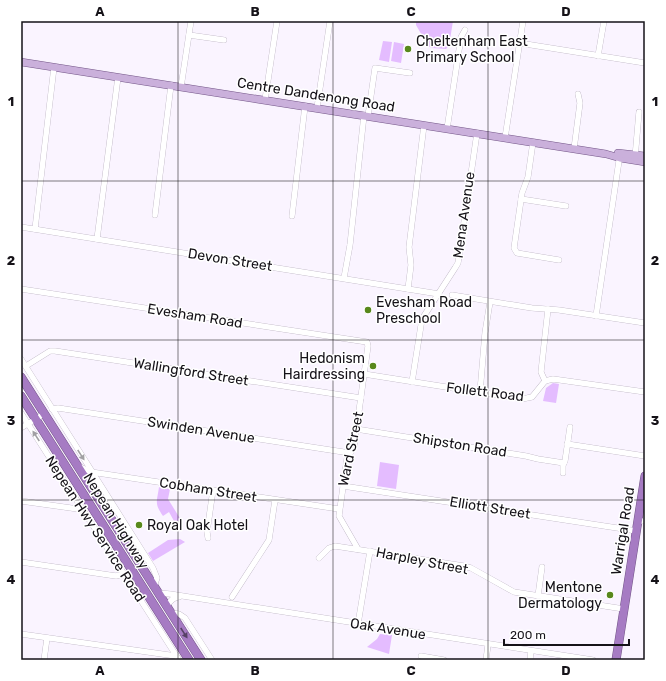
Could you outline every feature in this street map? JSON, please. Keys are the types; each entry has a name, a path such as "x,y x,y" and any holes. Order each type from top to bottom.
{"highway":[{"name":"Nepean Highway","path":"21,377 201,660"},
{"name":"Nepean Highway","path":"21,396 189,660"},
{"name":"Warrigal Road","path":"616,660 637,531 642,521 645,476"},
{"path":"139,583 148,577"}],"main road":[{"name":"Centre Dandenong Road","path":"21,62 606,154 635,157 645,156"},
{"name":"Centre Dandenong Road","path":"635,157 645,162"}],"street":[{"path":"181,87 190,21"},
{"path":"265,100 277,21"},
{"path":"317,108 330,21"},
{"path":"505,138 523,21"},
{"path":"598,56 604,21"},
{"path":"447,129 461,37 465,30"},
{"path":"189,35 224,40"},
{"path":"519,43 645,63"},
{"path":"35,229 54,67"},
{"path":"344,278 350,245 366,116 375,68 410,74"},
{"path":"97,239 118,77"},
{"path":"155,215 171,85"},
{"path":"574,149 580,103 578,94"},
{"path":"292,216 305,106"},
{"path":"635,157 639,112"},
{"path":"408,289 411,265 409,247 424,125"},
{"name":"Mena Avenue","path":"412,382 420,324 458,263 477,133"},
{"path":"533,142 528,178 521,199 514,248 517,252 559,260"},
{"path":"596,316 620,155"},
{"path":"521,199 566,206"},
{"name":"Devon Street","path":"21,227 439,294"},
{"name":"Evesham Road","path":"21,289 360,341 368,344"},
{"path":"452,295 490,302 645,323"},
{"path":"480,392 485,333 490,302"},
{"path":"548,309 541,372 545,381 557,379 645,392"},
{"name":"Ward Street","path":"358,549 339,517 339,510 347,458 354,447 368,344"},
{"name":"Wallingford Street","path":"26,366 50,351 55,351 361,398"},
{"name":"Nepean Hwy Service Road","path":"21,359 153,568 156,576 156,588"},
{"name":"Follett Road","path":"364,374 522,399 536,394 545,381"},
{"name":"Nepean Hwy Service Road","path":"30,391 48,402"},
{"name":"Swinden Avenue","path":"53,410 58,408 350,452"},
{"name":"Nepean Hwy Service Road","path":"53,410 54,430"},
{"name":"Nepean Hwy Service Road","path":"21,413 178,658"},
{"path":"21,428 44,414"},
{"path":"563,474 570,427"},
{"name":"Shipston Road","path":"356,430 564,463"},
{"path":"567,444 645,456"},
{"name":"Cobham Street","path":"78,466 91,472 339,510"},
{"name":"Elliott Street","path":"343,486 637,531"},
{"path":"208,538 207,532 213,490"},
{"path":"232,597 269,540 275,500"},
{"path":"21,501 82,509"},
{"name":"Harpley Street","path":"319,558 333,546 467,566 511,592 624,609"},
{"path":"358,624 370,551"},
{"path":"21,562 116,576 124,574"},
{"path":"538,596 542,567"},
{"name":"Oak Avenue","path":"156,588 170,594 184,597 593,660"},
{"path":"184,597 176,597 172,600 169,610 185,618 212,660"},
{"path":"21,634 178,658"},
{"path":"164,655 170,652 172,634"},
{"path":"44,660 47,638"},
{"path":"486,660 488,644"},
{"path":"530,660 531,651"},
{"path":"421,656 444,660"}],"shaded area":[{"path":"416,21 453,21 449,46 446,49 432,48 428,46 416,25"},
{"path":"383,41 392,42 389,62 379,60"},
{"path":"394,42 404,44 401,63 391,61"},
{"path":"553,383 559,384 556,403 543,401 546,388"},
{"path":"380,462 399,465 396,489 377,486"},
{"path":"159,487 170,489 168,499 181,521 174,521 169,512 163,516 160,512 157,502"},
{"path":"180,539 185,542 153,561 148,553 168,540"},
{"path":"380,634 392,635 389,654 367,647 377,639"}],"place":[{"name":"Cheltenham East Primary School","path":"408,49"},
{"name":"Evesham Road Preschool","path":"368,310"},
{"name":"Hedonism Hairdressing","path":"373,366"},
{"name":"Royal Oak Hotel","path":"139,525"},
{"name":"Mentone Dermatology","path":"610,595"}]}
